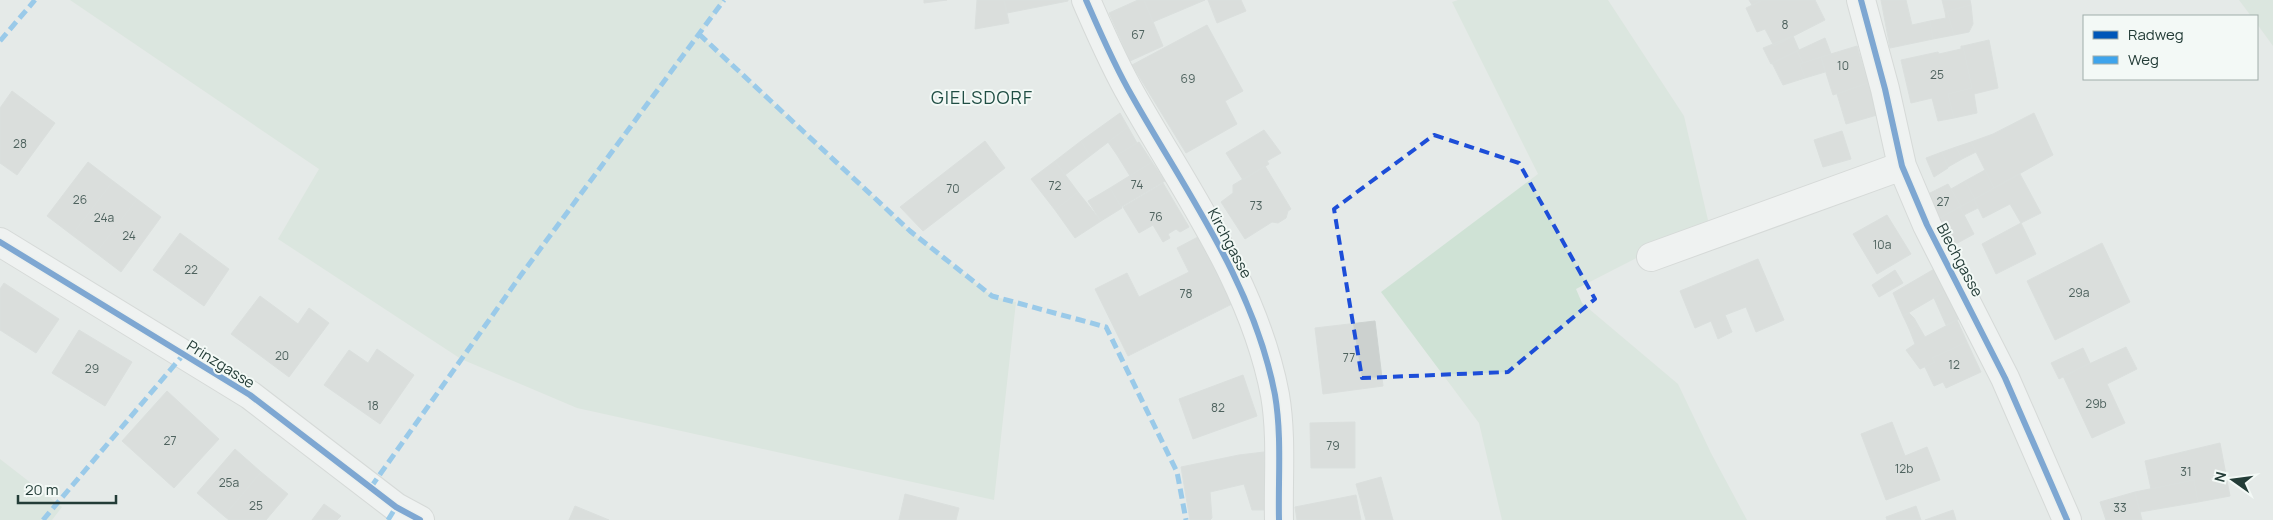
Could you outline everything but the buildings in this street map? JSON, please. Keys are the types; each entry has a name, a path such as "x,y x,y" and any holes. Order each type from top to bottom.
{"street":[{"name":"Kirchgasse","path":"1086,0 1131,94 1213,234 1251,314 1275,397 1278,430 1279,520"},
{"name":"Blechgasse","path":"1861,0 1885,89 1902,166 1927,225 2005,378 2067,520"},
{"path":"1651,257 1902,166"},
{"name":"Prinzgasse","path":"0,242 250,395 396,507 420,520"}],"highlighted area":[{"path":"1434,135 1519,163 1595,299 1508,372 1362,378 1334,209"}],"green space":[{"path":"70,0 724,0 700,35 910,231 992,296 1016,302 994,500 577,408 461,359 278,239 319,169"},
{"path":"1458,0 1608,0 1684,116 1710,229 1658,247 1576,289 1582,303 1678,384 1711,453 1747,520 1502,520 1479,423 1381,292 1538,174 1452,2"},
{"path":"2239,0 2273,0 2273,46 2258,25 2258,15 2250,15"},
{"path":"0,459 62,507 52,520 0,520"}],"marked path":[{"path":"0,41 35,0"},
{"path":"371,487 521,275 724,0"},
{"path":"699,34 910,231 992,296 1106,327 1177,472 1186,520"},
{"path":"43,520 183,355"},
{"path":"388,520 396,507"}],"cycle path":[{"path":"1086,0 1119,72 1216,240 1235,277 1251,315 1265,354 1275,395 1279,442 1279,520"},
{"path":"1861,0 1885,89 1902,166 1927,225 2005,378 2067,520"},
{"path":"0,242 250,395 396,507 420,520"}],"district":[{"name":"GIELSDORF","path":"982,97"}]}
